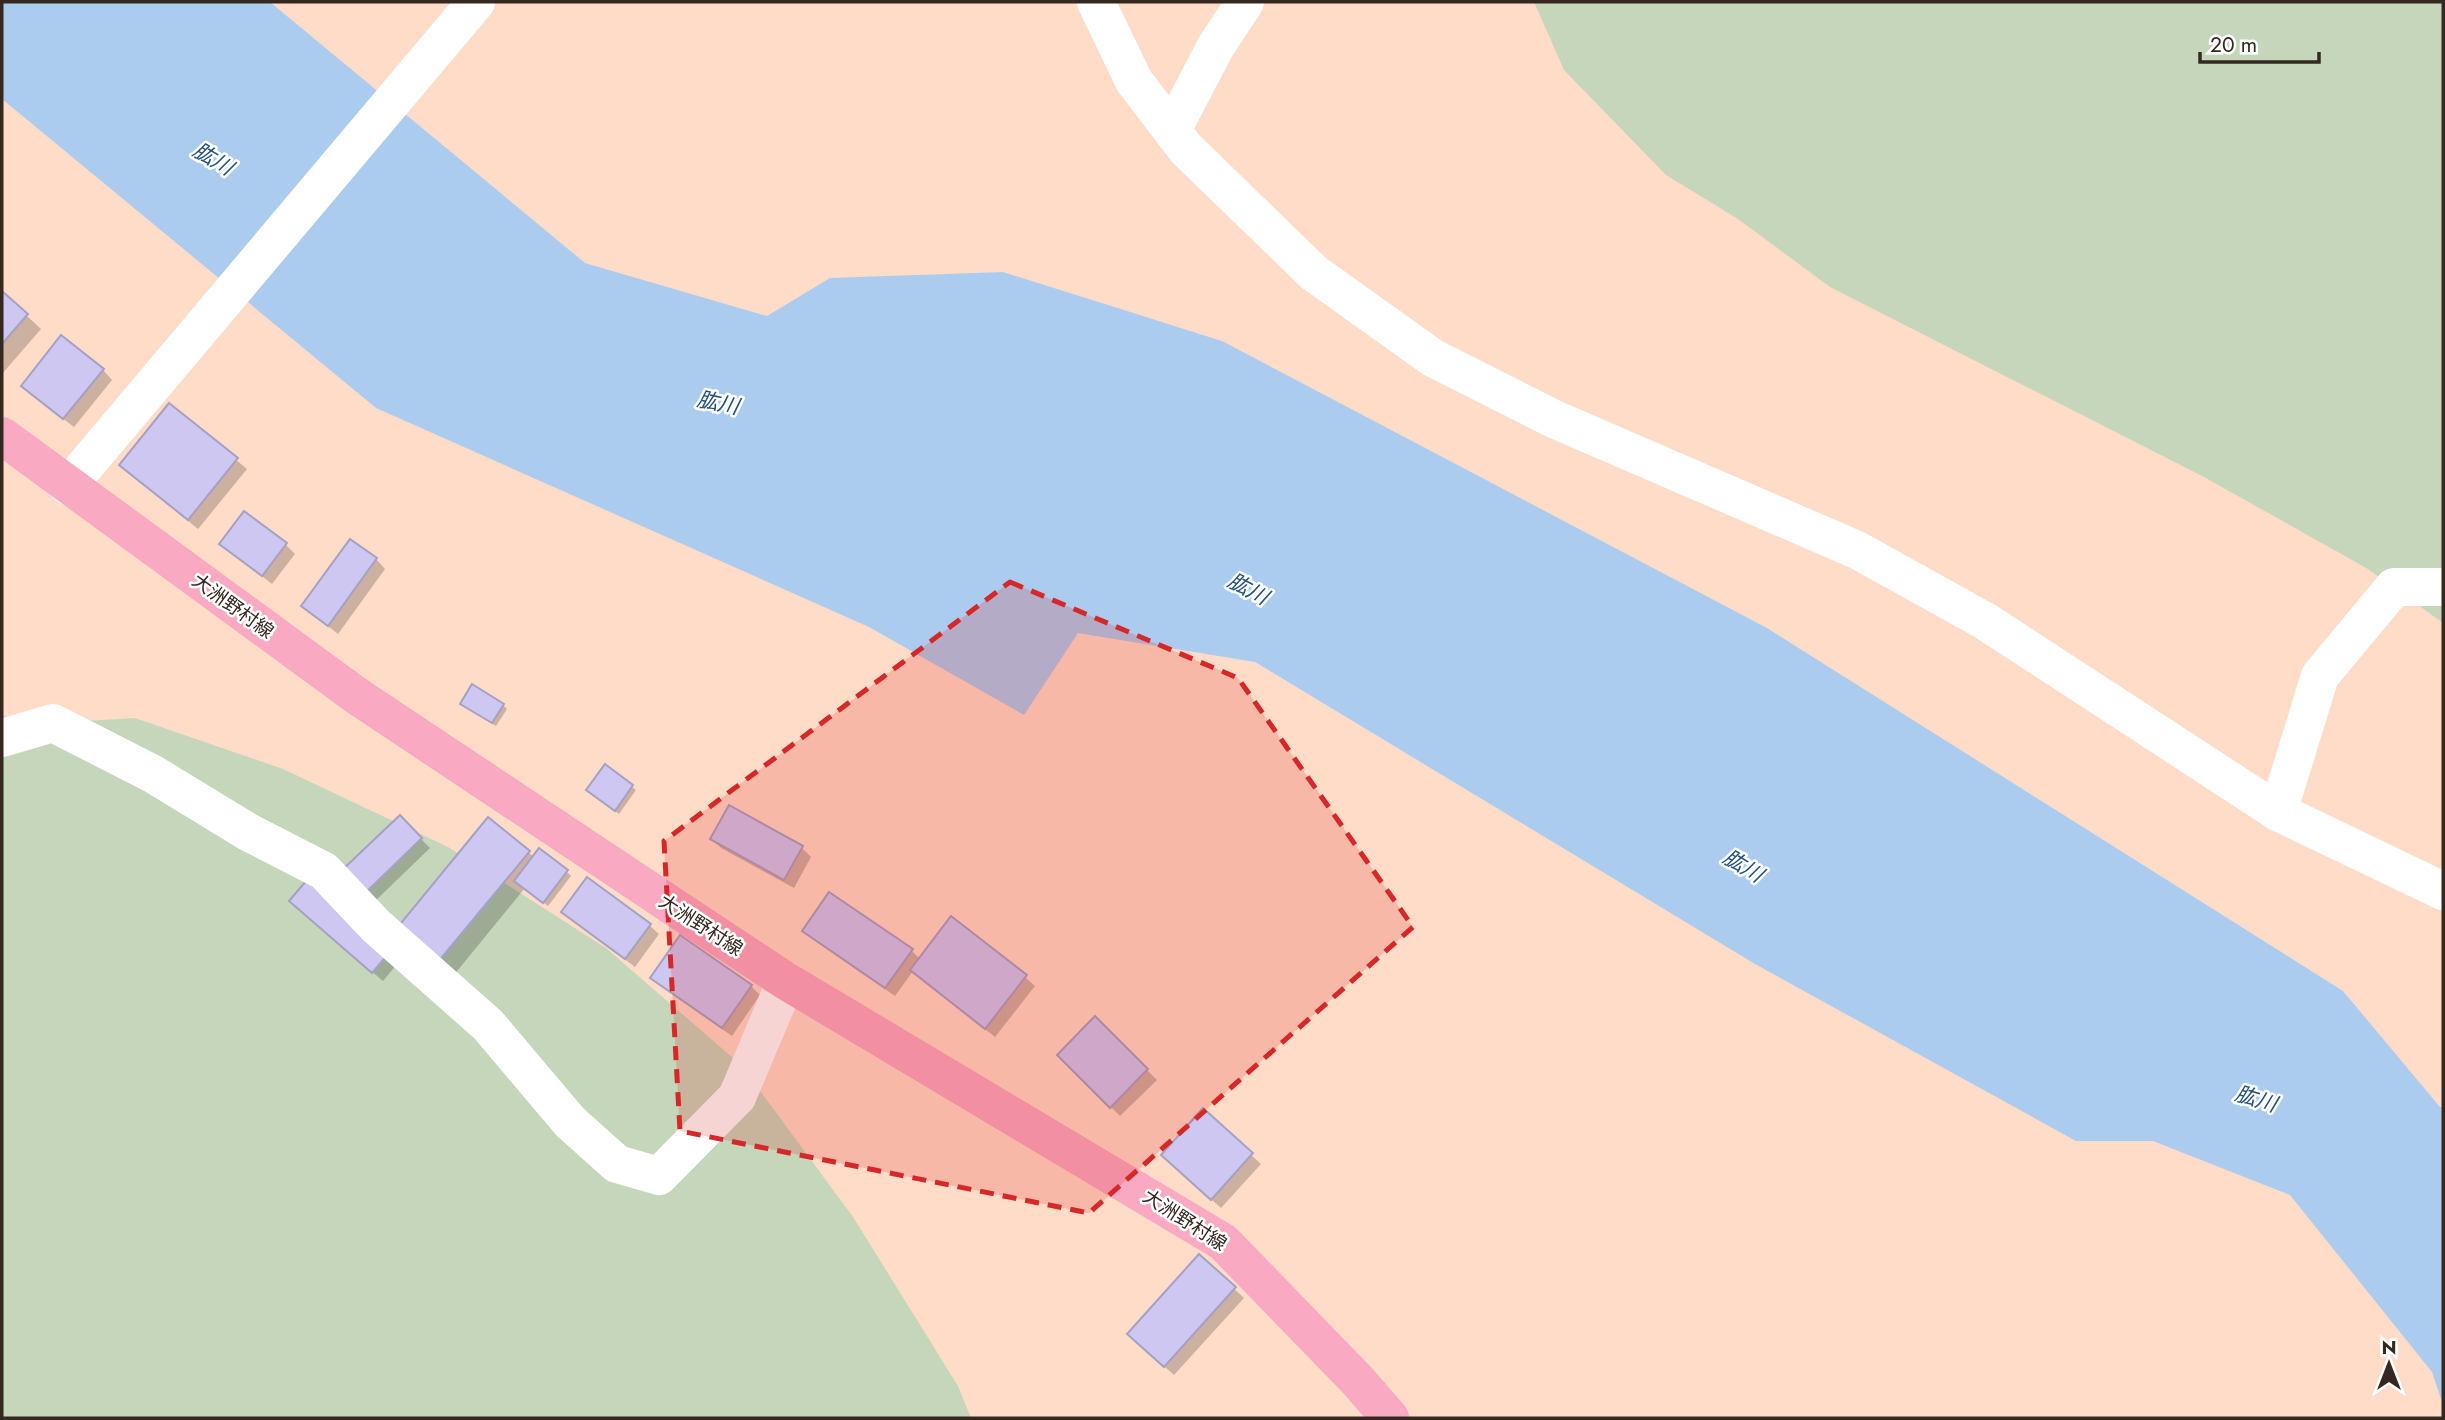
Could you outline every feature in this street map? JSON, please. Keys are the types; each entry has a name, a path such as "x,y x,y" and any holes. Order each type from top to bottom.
{"main road":[{"name":"大洲野村線","path":"2,436 357,696 786,981 1223,1242 1358,1381 1390,1418"}],"street":[{"path":"68,486 476,2"},
{"path":"1096,2 1134,81 1186,149 1314,272 1433,358 1554,419 1857,550 1985,621 2278,812 2443,891"},
{"path":"1172,130 1216,46 1245,2"},
{"path":"2278,812 2320,677 2394,587 2443,587"},
{"path":"2,738 53,723 153,774 248,832 324,871 376,926 488,1025 570,1122 617,1164 659,1176 737,1097 786,981"}],"highlighted area":[{"path":"1010,582 1238,678 1413,927 1089,1213 680,1131 664,841"}],"green space":[{"path":"1534,2 2443,2 2443,623 2368,569 2204,477 1830,287 1738,219 1666,175 1564,70"},
{"path":"2,716 53,723 135,718 283,769 448,847 606,948 741,1065 853,1217 958,1386 971,1418 2,1418"}],"water":[{"name":"肱川","path":"2,2 270,2 585,263 767,316 830,278 1003,272 1222,341 1767,628 2343,991 2443,1108 2443,1405 2432,1372 2290,1195 2153,1141 2076,1141 1755,964 1255,662 1078,633 1024,715 869,627 376,408 2,99"}],"building":[{"path":"2,291 28,314 2,344"},
{"path":"61,335 104,369 63,419 21,386"},
{"path":"169,403 238,458 188,520 119,465"},
{"path":"244,511 287,543 262,576 219,544"},
{"path":"350,539 377,558 328,626 301,606"},
{"path":"472,684 504,704 492,723 460,704"},
{"path":"605,764 633,785 615,811 586,790"},
{"path":"729,805 803,846 784,880 710,839"},
{"path":"400,815 422,838 361,897 339,873"},
{"path":"488,817 530,851 433,968 392,934"},
{"path":"539,848 568,870 543,903 514,881"},
{"path":"312,874 395,946 372,973 289,901"},
{"path":"587,877 651,924 625,959 561,912"},
{"path":"829,892 913,949 885,988 802,931"},
{"path":"951,916 1027,975 985,1029 910,970"},
{"path":"680,935 752,985 722,1028 650,978"},
{"path":"1095,1016 1148,1069 1110,1108 1057,1055"},
{"path":"1203,1108 1253,1153 1211,1200 1161,1155"},
{"path":"1199,1254 1236,1287 1164,1367 1127,1334"}]}
